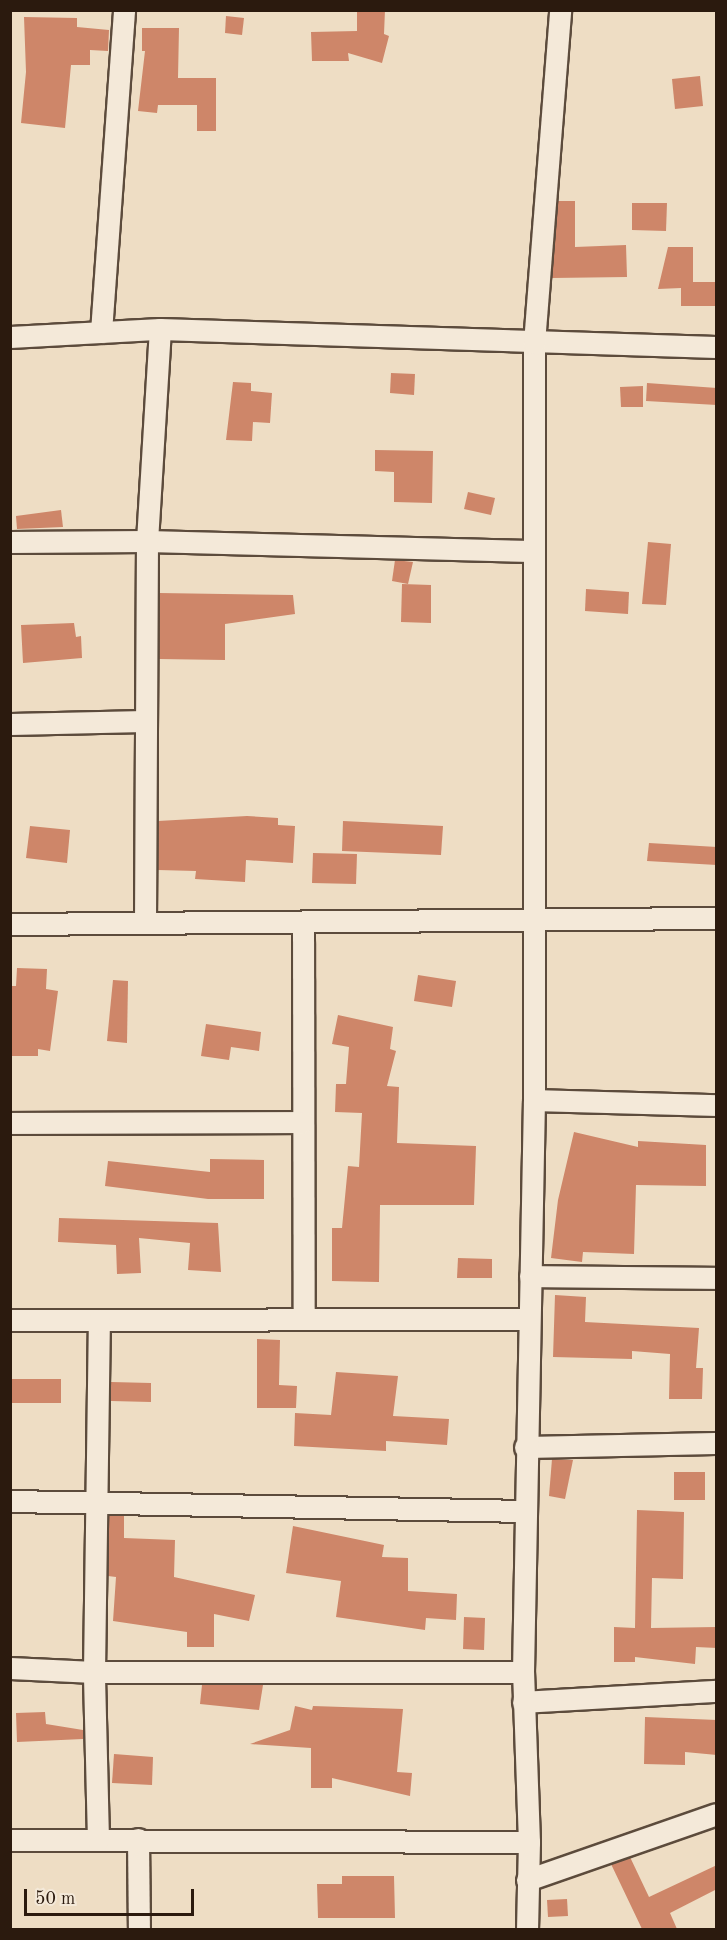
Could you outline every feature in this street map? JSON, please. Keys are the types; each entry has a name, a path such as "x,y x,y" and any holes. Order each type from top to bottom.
{"street":[{"path":"101,332 124,10"},
{"path":"527,1929 529,1842 523,1672 525,1447 534,1100 535,920 531,551 534,343 560,10"},
{"path":"145,923 147,541 160,329"},
{"path":"10,337 160,329 534,343 717,347"},
{"path":"10,542 147,541 531,551"},
{"path":"10,724 145,721"},
{"path":"10,924 717,918"},
{"path":"303,922 303,1319"},
{"path":"534,1100 717,1105"},
{"path":"10,1123 303,1122"},
{"path":"530,1276 717,1278"},
{"path":"10,1320 529,1319"},
{"path":"98,1840 94,1672 99,1320"},
{"path":"525,1447 717,1443"},
{"path":"10,1501 524,1511"},
{"path":"10,1668 94,1672 523,1672"},
{"path":"523,1702 717,1691"},
{"path":"527,1880 717,1814"},
{"path":"138,1839 139,1929"},
{"path":"10,1840 529,1842"}],"building":[{"path":"357,10 385,10 384,34 389,36 382,63 348,53 349,61 312,61 311,32 357,31"},
{"path":"226,16 244,18 242,35 225,33"},
{"path":"24,17 77,18 77,27 109,30 108,51 90,50 90,65 71,65 65,128 21,123 26,72"},
{"path":"142,28 179,28 178,78 216,78 216,131 197,131 197,105 158,105 157,113 138,111 145,51 142,51"},
{"path":"700,76 703,106 675,109 672,79"},
{"path":"558,201 575,201 575,247 626,245 627,277 552,278"},
{"path":"632,203 667,203 666,231 632,230"},
{"path":"668,247 693,247 693,282 716,282 716,306 681,306 681,288 658,289"},
{"path":"391,373 415,374 414,395 390,393"},
{"path":"233,382 251,383 251,391 272,393 270,423 253,422 252,441 226,440"},
{"path":"647,383 717,388 717,405 646,401"},
{"path":"643,386 643,407 621,407 620,387"},
{"path":"375,450 433,451 432,503 394,502 394,472 375,471"},
{"path":"468,492 495,498 491,515 464,509"},
{"path":"61,510 63,527 17,529 16,516"},
{"path":"648,542 671,544 666,605 642,604"},
{"path":"395,560 413,562 408,584 392,581"},
{"path":"402,584 431,585 431,623 401,622"},
{"path":"586,589 629,592 628,614 585,611"},
{"path":"159,593 293,595 295,614 225,624 225,660 159,659"},
{"path":"74,623 76,637 81,636 82,658 23,663 21,625"},
{"path":"247,816 278,818 278,825 295,826 293,863 246,860 245,882 195,879 196,871 158,870 158,821"},
{"path":"343,821 443,826 441,855 342,851"},
{"path":"30,826 70,830 67,863 26,858"},
{"path":"649,843 717,847 717,865 647,861"},
{"path":"313,853 357,854 356,884 312,883"},
{"path":"17,968 47,969 46,989 58,991 50,1051 38,1049 38,1056 10,1056 10,986 16,986"},
{"path":"418,975 456,981 452,1007 414,1001"},
{"path":"113,980 128,981 127,1043 107,1041"},
{"path":"338,1015 393,1027 390,1049 396,1051 387,1086 399,1087 397,1143 476,1146 474,1205 380,1205 379,1282 332,1281 332,1228 342,1228 348,1166 359,1167 362,1113 335,1112 336,1084 346,1084 349,1047 332,1044"},
{"path":"206,1024 261,1032 259,1051 231,1047 229,1060 201,1056"},
{"path":"574,1132 638,1147 638,1141 706,1145 706,1186 636,1185 634,1254 583,1252 582,1262 551,1258 558,1200"},
{"path":"210,1159 264,1160 264,1199 208,1199 105,1186 108,1161 210,1172"},
{"path":"59,1218 218,1223 221,1272 188,1270 190,1243 139,1238 141,1273 117,1274 116,1245 58,1242"},
{"path":"458,1258 492,1259 492,1278 457,1278"},
{"path":"555,1295 586,1297 585,1322 699,1328 696,1368 703,1368 702,1399 669,1399 670,1354 632,1351 632,1359 553,1357"},
{"path":"257,1339 280,1340 279,1385 297,1386 296,1408 257,1408"},
{"path":"336,1372 398,1376 393,1416 449,1419 447,1445 386,1441 386,1451 294,1446 295,1413 331,1415"},
{"path":"10,1379 61,1379 61,1403 10,1403"},
{"path":"111,1382 151,1383 151,1402 111,1401"},
{"path":"552,1459 573,1460 565,1499 549,1496"},
{"path":"674,1472 705,1472 705,1500 674,1500"},
{"path":"637,1510 684,1512 683,1579 652,1578 651,1628 717,1627 717,1648 696,1647 695,1664 635,1657 635,1662 614,1662 614,1627 635,1628"},
{"path":"109,1516 124,1516 124,1538 175,1540 174,1577 255,1595 249,1621 214,1614 214,1647 187,1647 187,1632 113,1621 116,1577 108,1576"},
{"path":"293,1526 384,1545 382,1557 408,1558 408,1591 457,1594 456,1620 426,1618 425,1630 336,1617 341,1581 286,1573"},
{"path":"464,1617 485,1618 484,1650 463,1649"},
{"path":"202,1685 263,1685 259,1710 200,1704"},
{"path":"295,1706 312,1710 313,1706 403,1709 397,1772 412,1773 410,1796 332,1778 332,1788 311,1788 311,1748 250,1744 290,1730"},
{"path":"45,1712 46,1724 83,1730 83,1739 17,1742 16,1713"},
{"path":"645,1717 717,1720 717,1755 685,1752 685,1765 644,1764"},
{"path":"114,1754 153,1757 152,1785 112,1783"},
{"path":"630,1857 649,1897 717,1865 717,1889 670,1913 677,1929 642,1929 611,1864"},
{"path":"342,1876 394,1876 395,1918 318,1918 317,1884 342,1884"},
{"path":"567,1899 568,1916 548,1917 547,1900"}]}
